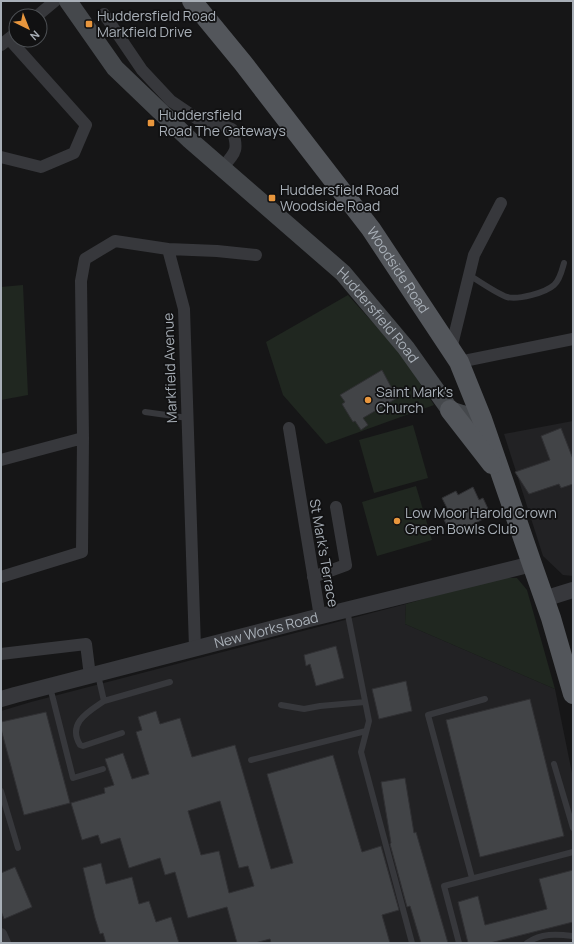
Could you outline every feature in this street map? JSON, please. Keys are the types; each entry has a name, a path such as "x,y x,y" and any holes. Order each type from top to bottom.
{"main road":[{"name":"Huddersfield Road","path":"68,1 115,68 190,140 343,273 406,348 450,410"},
{"name":"Woodside Road","path":"192,1 243,62 371,229 455,356 482,419"},
{"path":"450,410 466,416 482,419 544,599 573,694"},
{"path":"450,410 502,478"}],"street":[{"path":"47,8 55,1"},
{"path":"104,14 142,70 171,101 199,120 220,124 232,129 237,143 234,155 222,168"},
{"path":"1,157 41,167 74,153 86,124 17,48"},
{"path":"501,203 474,255 469,275 455,356 573,338"},
{"path":"1,577 82,552 83,438 81,281 85,259 115,241 168,249 217,251 256,255"},
{"name":"Markfield Avenue","path":"168,249 184,309 195,648"},
{"name":"St Mark's Terrace","path":"289,428 320,617"},
{"path":"1,460 83,438"},
{"path":"313,577 346,565 336,507"},
{"name":"New Works Road","path":"1,699 195,648 532,564"},
{"path":"544,599 573,590"},
{"path":"1,654 86,644 94,675"},
{"path":"1,934 5,943"}],"lane":[{"path":"469,275 507,297 521,297 540,293 555,285 564,263"},
{"path":"145,412 188,418"},
{"path":"347,610 369,721 361,752 412,943"},
{"path":"94,675 104,701"},
{"path":"122,733 83,746 80,745 76,739 75,730 78,722 88,712 104,701 170,682"},
{"path":"50,686 73,778 103,769"},
{"path":"472,878 428,715 485,699"},
{"path":"281,705 304,709 365,702"},
{"path":"251,760 366,731"},
{"path":"554,764 573,828"},
{"path":"1,791 18,848"},
{"path":"459,943 444,886 573,852"},
{"path":"527,943 531,940 554,933 573,936"}],"shaded area":[{"path":"23,285 28,395 1,400 1,287"},
{"path":"348,295 401,354 434,405 326,444 283,395 266,342"},
{"path":"573,421 573,576 563,575 543,556 504,434"},
{"name":"Low Moor Harold Crown Green Bowls Club","path":"413,425 428,478 374,493 359,440"},
{"name":"Low Moor Harold Crown Green Bowls Club","path":"416,486 432,540 377,556 362,502"},
{"path":"496,578 517,578 527,590 555,689 405,624 406,604"},
{"path":"406,604 405,624 555,689 573,778 573,943 1,943 1,711"}],"building":[{"name":"Saint Mark's Church","path":"382,370 397,398 363,418 368,425 361,430 355,421 353,422 342,404 345,402 340,395"},
{"path":"561,428 573,459 573,484 561,488 559,484 529,494 515,472 550,460 541,436"},
{"path":"473,487 479,500 483,498 491,515 452,535 443,518 450,514 442,498 456,491 458,495"},
{"path":"336,646 344,678 316,686 310,664 306,666 304,655"},
{"path":"406,681 412,711 379,719 372,689"},
{"path":"530,699 564,836 480,857 446,720"},
{"path":"156,711 160,724 180,718 192,757 235,745 271,869 293,863 267,774 333,755 362,852 381,846 399,910 382,915 390,943 271,943 270,939 255,943 237,943 227,907 188,918 175,872 165,875 160,858 129,868 120,838 101,844 98,835 82,840 71,803 105,793 104,788 114,785 105,759 123,753 132,779 149,774 136,732 142,730 138,717","holes":["220,801 239,868 248,866 254,886 229,893 219,851 201,855 188,811"]},
{"path":"46,712 70,803 24,815 1,729 1,722"},
{"path":"405,778 414,833 416,832 448,943 421,943 410,906 407,907 390,844 381,782"},
{"path":"101,863 106,884 132,877 139,904 149,901 156,922 171,917 179,943 106,943 103,933 100,934 95,918 83,868"},
{"path":"15,867 32,907 4,919 1,911 1,873"},
{"path":"573,870 573,922 490,943 468,943 458,902 478,896 485,925 547,909 539,879"}],"place":[{"name":"Huddersfield Road Markfield Drive","path":"89,24"},
{"name":"Huddersfield Road The Gateways","path":"151,123"},
{"name":"Huddersfield Road Woodside Road","path":"272,198"},
{"name":"Saint Mark's Church","path":"368,400"},
{"name":"Low Moor Harold Crown Green Bowls Club","path":"397,521"}]}
